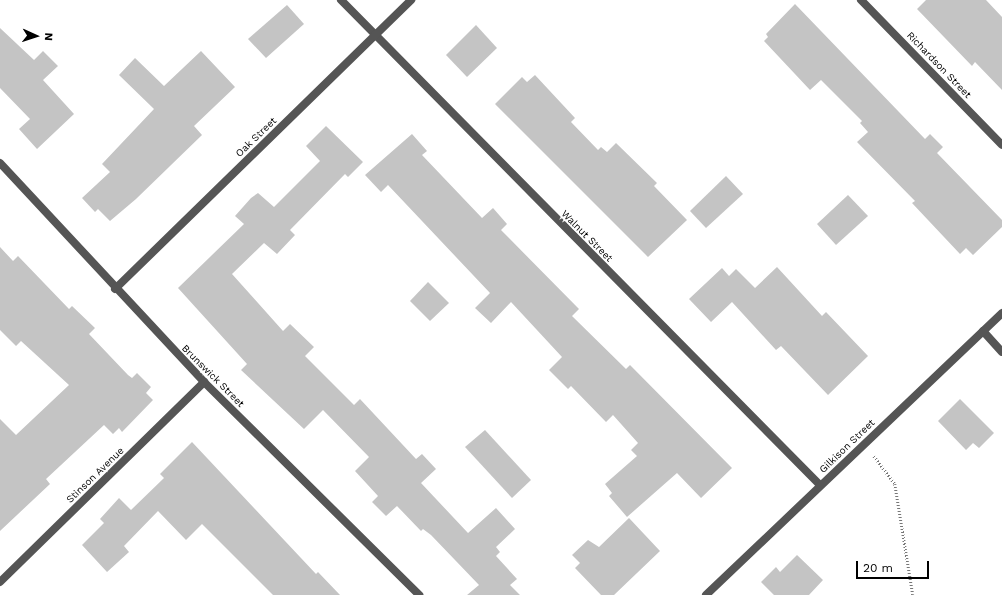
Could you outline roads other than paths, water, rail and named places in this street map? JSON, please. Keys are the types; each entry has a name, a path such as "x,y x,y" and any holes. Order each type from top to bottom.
{"street":[{"name":"Walnut Street","path":"341,0 820,485"},
{"name":"Oak Street","path":"115,289 411,0"},
{"name":"Richardson Street","path":"861,0 1002,145"},
{"name":"Brunswick Street","path":"0,163 115,289 204,382 419,595"},
{"name":"Gilkison Street","path":"706,595 1002,313"},
{"path":"983,331 1002,352"},
{"name":"Stinson Avenue","path":"0,582 204,382"}]}
